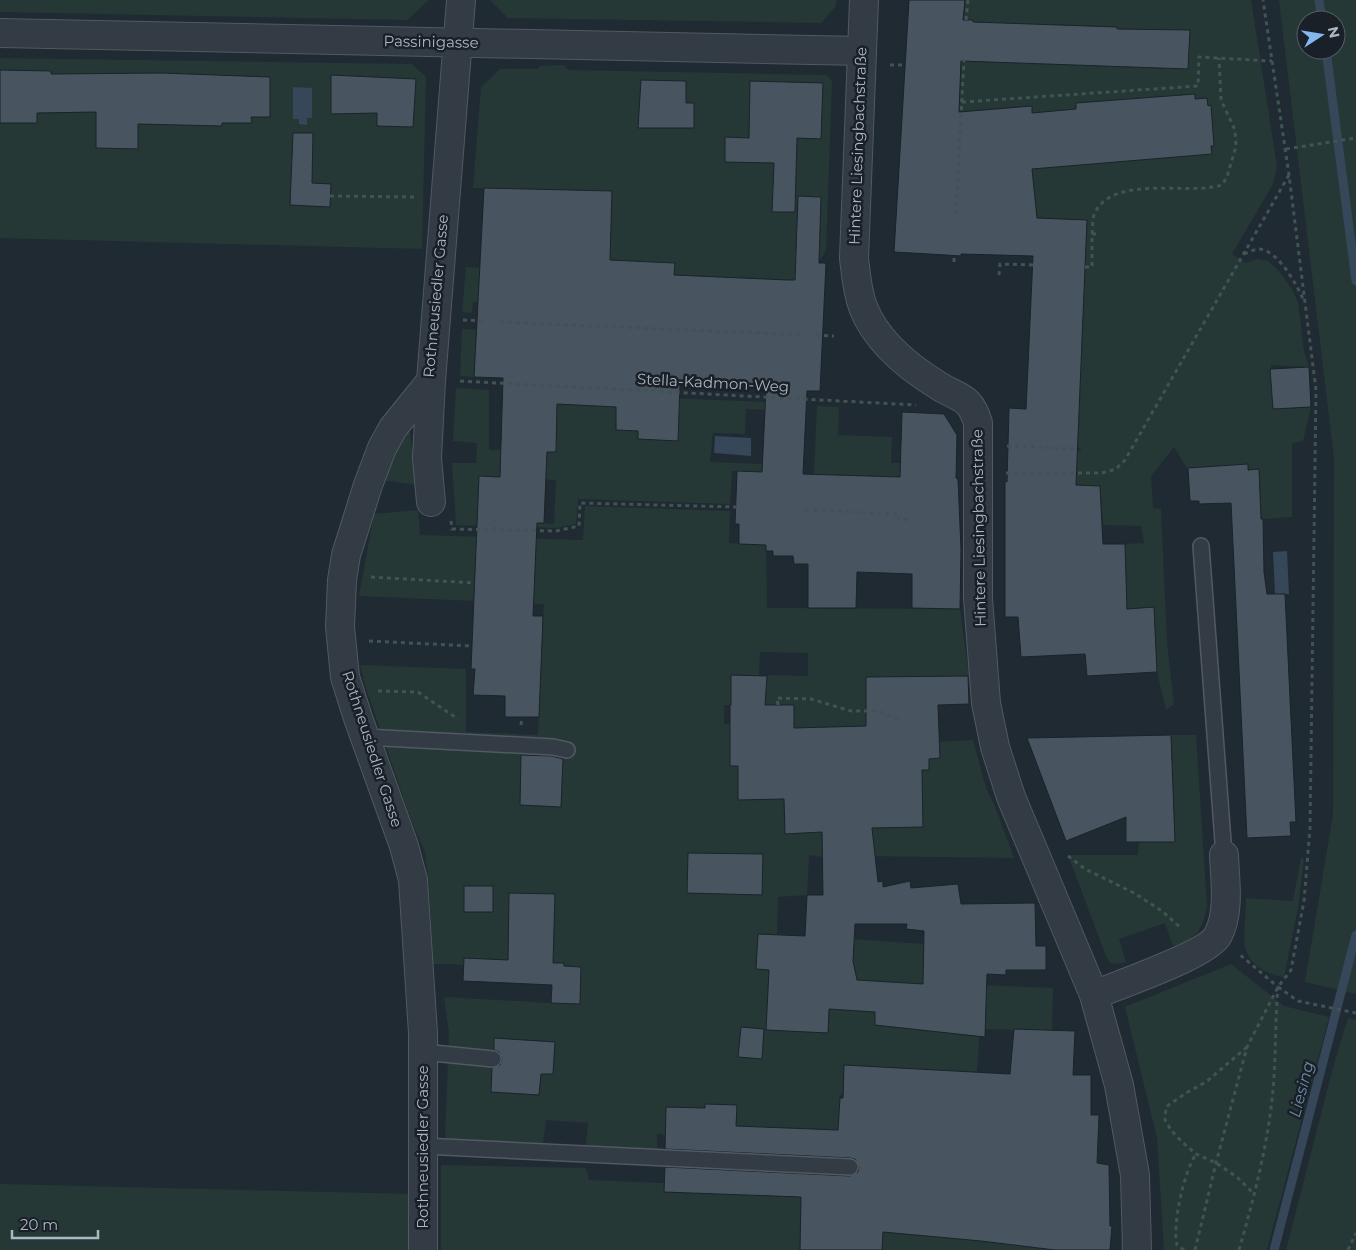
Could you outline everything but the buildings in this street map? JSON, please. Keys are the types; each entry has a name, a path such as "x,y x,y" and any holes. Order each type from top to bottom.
{"street":[{"name":"Rothneusiedler Gasse","path":"423,1250 423,1052 413,880 404,846 365,737 346,677 340,640 341,603 346,555 356,520 382,448 393,428 442,381 445,197 461,0"},
{"name":"Hintere Liesingbachstraße","path":"864,0 854,258 857,284 869,318 888,346 918,372 963,398 973,408 978,424 978,598 986,702 995,747 1011,797 1094,995 1119,1085 1136,1174 1136,1250"},
{"name":"Passinigasse","path":"0,33 862,51"},
{"path":"431,502 427,458 442,381"},
{"path":"1094,995 1206,948 1218,936 1226,896 1224,855"}],"lane":[{"path":"1201,546 1224,855"},
{"path":"365,737 553,747 567,750"},
{"path":"423,1052 493,1059"},
{"path":"423,1146 850,1167"}],"path":[{"path":"966,20 968,0"},
{"path":"1195,1250 1247,1047 1278,987 1291,970 1304,901 1310,828 1316,390 1286,149 1263,0"},
{"path":"962,102 1198,86 1199,57 1272,61"},
{"path":"1085,267 1092,267 1094,215 1101,204 1118,194 1133,189 1207,188 1222,185 1227,177 1236,146 1235,130 1221,100 1219,58"},
{"path":"956,214 964,59"},
{"path":"890,65 904,65"},
{"path":"1286,149 1356,138"},
{"path":"978,472 1102,473 1116,469 1125,460 1289,174"},
{"path":"330,196 445,197"},
{"path":"1092,234 1100,234"},
{"path":"1244,254 1258,249 1268,251 1297,286 1305,304"},
{"path":"954,256 954,262"},
{"path":"999,275 1000,264 1035,265"},
{"path":"460,320 487,321"},
{"path":"500,322 804,335"},
{"path":"816,336 834,336"},
{"name":"Stella-Kadmon-Weg","path":"442,381 917,405"},
{"path":"1004,446 1075,449 1075,446"},
{"path":"431,502 450,502 452,529 556,532 579,526 580,503 736,507"},
{"path":"805,510 898,514 898,519 910,520"},
{"path":"494,530 495,521"},
{"path":"343,576 475,583"},
{"path":"340,640 472,646"},
{"path":"350,690 418,692 461,721"},
{"path":"778,705 777,698 811,698 851,711 879,711 898,720"},
{"path":"513,724 521,725 522,717"},
{"path":"1068,855 1085,869 1134,893 1162,911 1184,931"},
{"path":"1218,936 1278,987 1298,1001 1356,1013"},
{"path":"1239,1250 1254,1194 1273,1090 1278,987"},
{"path":"1247,1047 1206,1082 1186,1092 1166,1107 1165,1120 1172,1130 1196,1154 1216,1163 1237,1177 1254,1194"},
{"path":"1184,1250 1177,1245 1175,1237 1178,1211 1190,1162 1196,1154"},
{"path":"1348,1250 1356,1233"}],"green space":[{"path":"0,0 429,0 407,20 0,12"},
{"path":"490,0 836,0 836,6 821,23 508,18"},
{"path":"965,0 1251,0 1277,166 1273,184 1232,254 1246,263 1257,259 1268,261 1280,272 1291,288 1298,302 1304,351 1309,367 1271,365 1273,409 1311,407 1303,441 1292,443 1292,517 1251,520 1258,469 1188,470 1174,447 1151,476 1153,508 1161,509 1167,643 1174,704 1166,710 1157,672 1154,607 1080,612 1085,600 1127,599 1125,544 1144,543 1141,526 1103,525 1100,486 1006,480 1009,449 1082,451 1077,446 1087,220 953,214"},
{"path":"1279,0 1356,0 1356,994 1305,982 1333,815 1334,458"},
{"path":"0,58 412,64 426,77 422,249 0,238"},
{"path":"564,65 569,70 827,75 832,82 826,251 806,281 788,280 787,299 680,294 629,261 615,260 479,302 473,302 472,313 462,312 466,267 480,268 484,188 473,188 481,87 500,69 537,69 541,66"},
{"path":"462,329 477,330 474,377 460,376"},
{"path":"456,388 489,390 489,450 501,450 503,391 766,402 766,410 746,409 745,434 713,433 710,462 763,464 763,472 732,471 730,504 578,499 576,524 556,528 506,526 506,521 554,524 556,480 479,476 482,526 456,525 452,463 476,463 477,443 453,441"},
{"path":"817,406 839,407 838,435 892,437 891,463 905,463 905,477 814,475"},
{"path":"406,430 410,433 417,485 382,480"},
{"path":"585,506 730,511 729,543 766,545 767,608 960,609 969,676 866,677 866,706 871,726 816,727 817,772 929,770 929,759 939,742 973,740 986,788 995,806 1014,858 860,856 859,826 881,828 923,827 923,807 800,810 822,831 822,857 809,855 807,895 778,897 777,934 924,944 931,983 1053,988 1052,1031 980,1029 977,1072 857,1080 839,1098 857,1131 1099,1115 1098,1163 1069,1187 994,1214 1112,1226 1110,1250 441,1250 441,1165 586,1168 589,1180 902,1193 906,1150 657,1134 657,1157 585,1151 588,1123 546,1120 543,1144 445,1139 449,1033 444,997 551,1003 553,973 433,964 429,885 425,852 411,820 360,665 466,669 466,732 538,735 544,604 359,596 374,514 418,510 420,535 583,540","holes":["760,652 808,653 808,676 767,675 765,705 783,799 738,800 738,766 730,766 734,724 724,724 724,705 731,705 731,675 759,676"]},
{"path":"1171,735 1196,735 1207,906 1205,914 1201,927 1193,937 1173,946 1165,923 1119,939 1126,962 1110,963 1068,855 1138,855 1139,842 1175,842"},
{"path":"1301,857 1304,859 1298,908 1284,977 1260,968 1247,954 1244,938 1246,898 1293,901"},
{"path":"1231,964 1284,1006 1329,1017 1267,1250 1164,1250 1157,1138 1125,1007"},
{"path":"1348,1018 1356,1020 1356,1250 1286,1250 1334,1064"},
{"path":"0,1184 412,1194 413,1250 0,1250"}],"water":[{"path":"293,87 312,88 312,118 307,118 307,125 299,124 299,119 293,119"},
{"path":"715,436 751,438 751,456 714,453"},
{"path":"1287,551 1289,594 1275,594 1273,552"}],"waterway":[{"name":"Liesing","path":"1319,0 1320,10"},
{"name":"Liesing","path":"1327,60 1356,281"},
{"name":"Liesing","path":"1274,1250 1356,935"}]}
